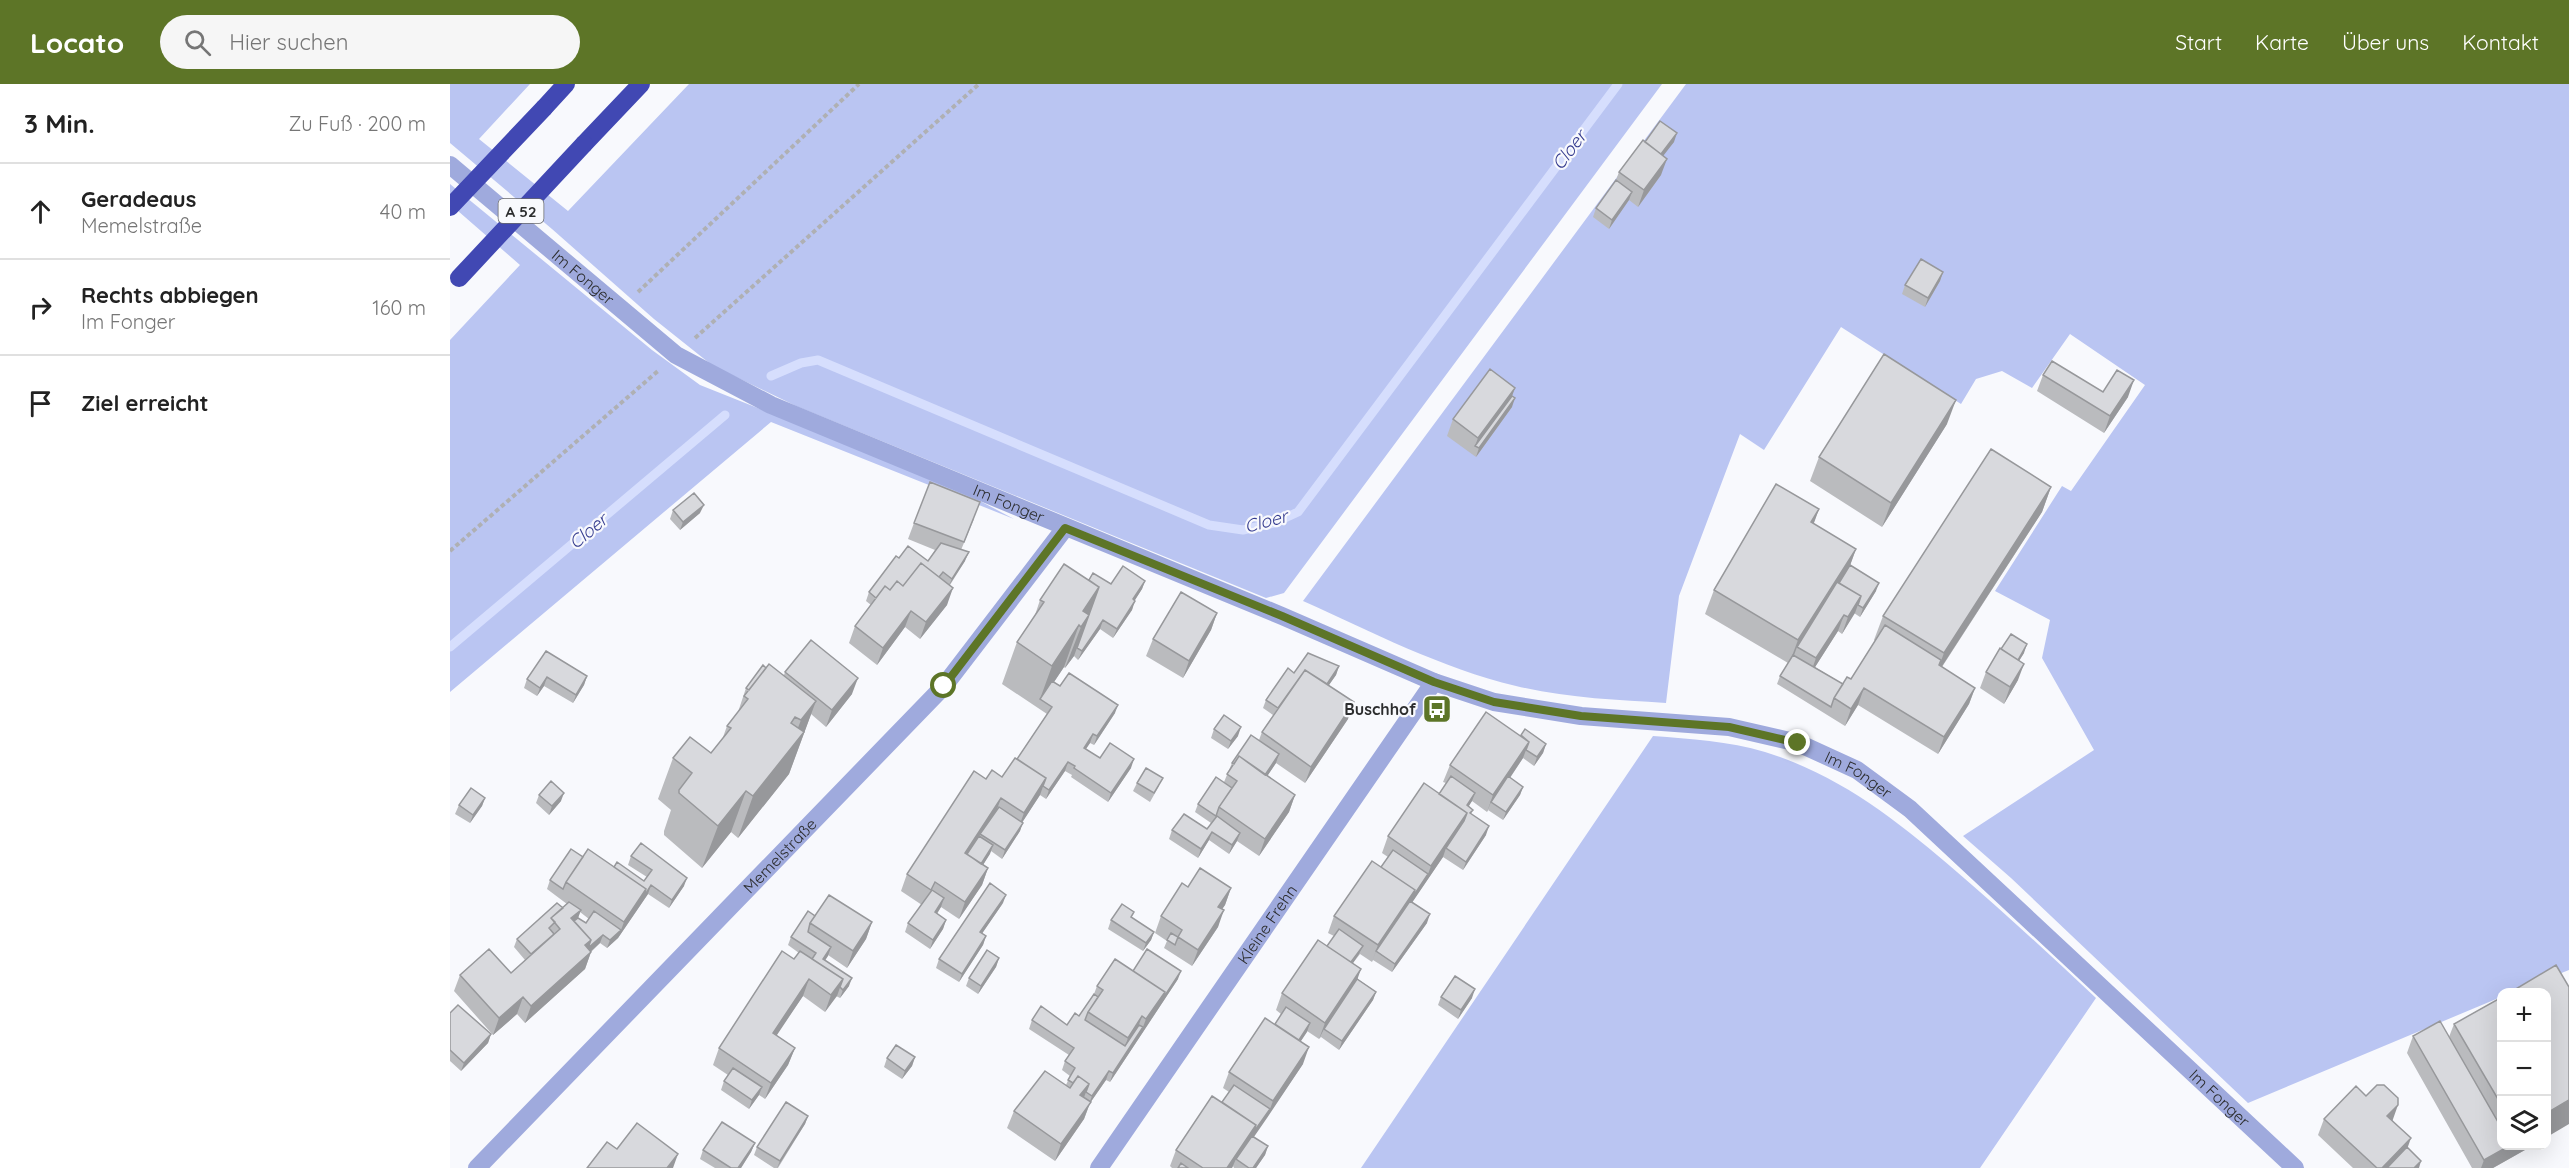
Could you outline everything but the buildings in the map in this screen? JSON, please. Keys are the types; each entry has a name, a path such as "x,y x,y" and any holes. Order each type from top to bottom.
{"highway":[{"path":"450,207 566,84"},
{"name":"A 52","path":"454,283 641,84"}],"street":[{"name":"Im Fonger","path":"450,165 676,354 771,405 1282,616 1434,682 1494,702 1581,716 1729,727 1798,743 1857,770 1910,809 2295,1168"},
{"name":"Memelstraße","path":"477,1168 944,686 1065,528"},
{"name":"Kleine Frehn","path":"1099,1168 1434,682"}],"path":[{"path":"620,309 859,84"},
{"path":"450,551 676,354 979,84"}],"shaded area":[{"path":"450,84 530,84 479,139 568,211 689,84 1662,84 1284,593 1266,598 796,406 713,366 654,319 450,143"},
{"path":"1686,84 2569,84 2569,970 2523,988 2497,988 2497,999 2248,1103 2011,878 1963,836 2094,750 2042,658 2050,620 1995,591 2062,486 2071,491 2145,385 2070,334 2032,388 2002,371 1976,379 1961,404 1841,327 1764,450 1740,434 1679,596 1666,703 1591,698 1516,686 1434,659 1303,601"},
{"path":"450,184 652,350 700,385 950,485 1014,519 771,422 450,692 450,340 520,265 450,204"},
{"path":"1653,736 1709,741 1751,748 1818,773 1843,787 1891,818 1935,853 2096,998 1980,1168 1361,1168"}],"waterway":[{"name":"Cloer","path":"771,376 801,363 818,360 1209,525 1243,530 1274,523 1298,512 1618,84"},
{"name":"Cloer","path":"450,647 725,415"}],"place":[{"name":"Buschhof","path":"1437,709"}],"route":[{"path":"944,686 1065,528 1282,616 1434,682 1494,702 1581,716 1729,727 1798,743"}]}
